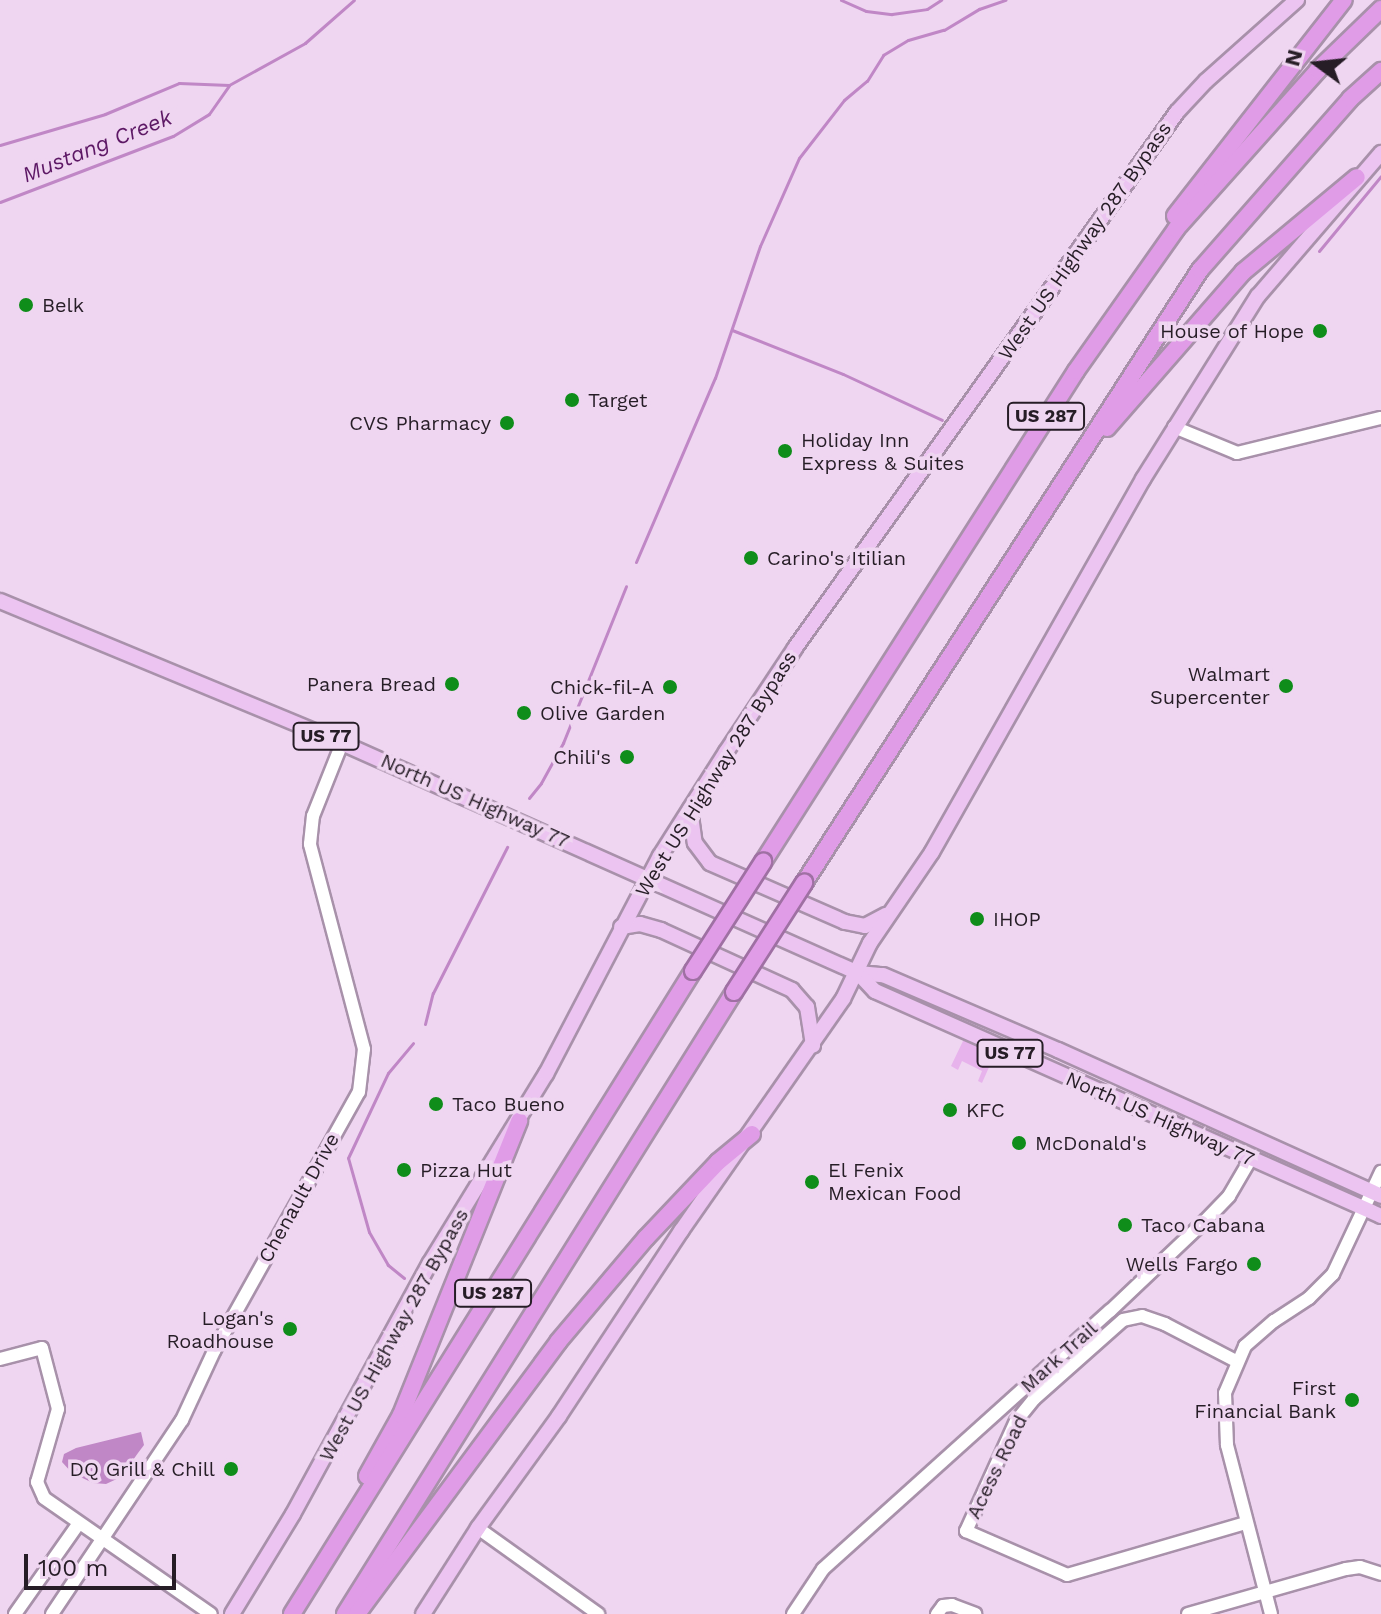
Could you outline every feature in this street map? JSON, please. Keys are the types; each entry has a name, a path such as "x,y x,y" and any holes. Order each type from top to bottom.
{"highway":[{"path":"1162,249 1167,230 1186,201 1344,0"},
{"name":"US 287","path":"292,1614 693,971 1067,383 1162,249 1318,70 1381,9"},
{"name":"US 287","path":"345,1614 734,992 1200,270 1340,111 1381,71"},
{"path":"1069,471 1243,272 1357,177"},
{"path":"326,1560 341,1522 401,1415 519,1121"},
{"path":"357,1614 558,1342 657,1227 718,1162 752,1134"}],"main road":[{"name":"West US Highway 287 Bypass","path":"232,1614 293,1514 430,1263 519,1121 649,878 795,648 1177,112 1206,81 1297,0"},
{"path":"423,1614 478,1528 559,1416 681,1231 813,1046 858,973 870,943 932,852 1174,427 1258,296 1357,177 1381,153"},
{"name":"North US Highway 77","path":"0,601 342,743 858,973 883,975 1376,1194"},
{"path":"690,809 695,843 710,863 855,925 873,924 890,911"},
{"path":"621,927 640,924 661,930 792,990 807,1007 813,1046"},
{"name":"North US Highway 77","path":"858,973 875,991 1381,1216"},
{"path":"1169,1123 1181,1105"}],"street":[{"path":"1174,427 1237,453 1381,418"},
{"name":"Chenault Drive","path":"52,1614 182,1420 227,1327 359,1092 364,1049 310,844 313,816 342,743"},
{"name":"Mark Trail","path":"793,1614 823,1569 1110,1311 1206,1220 1229,1196 1250,1160"},
{"path":"1271,1614 1246,1523 1224,1416 1225,1393 1236,1361 1257,1334 1328,1281 1364,1208 1376,1194 1381,1172"},
{"name":"Acess Road","path":"1236,1361 1165,1324 1142,1316 1123,1320 1034,1399 1016,1421 966,1531 1067,1575 1246,1523"},
{"path":"0,1359 42,1348 58,1409 37,1482 44,1498 211,1614"},
{"path":"15,1614 79,1523"},
{"path":"478,1528 598,1614"},
{"path":"1188,1614 1360,1567 1381,1574"},
{"path":"937,1614 943,1606 952,1605 975,1614"}],"shaded area":[{"path":"970,1039 989,1047 994,1056 982,1083 978,1081 982,1071 962,1061 958,1070 951,1066 963,1041"},
{"path":"141,1432 144,1445 121,1477 106,1484 93,1483 72,1473 62,1462 64,1454 76,1448"}],"waterway":[{"name":"Mustang Creek","path":"0,202 173,136 209,114 229,85 305,43 354,0"},
{"name":"Mustang Creek","path":"841,0 866,11 892,14 927,9 941,0"},
{"path":"636,562 715,378 760,246 799,158 844,100 867,81 883,55 908,40 944,30 979,9 1005,0"},
{"path":"0,145 105,114 179,83 229,85"},
{"path":"1319,251 1381,176"},
{"path":"732,330 843,374 942,420"},
{"path":"529,798 563,743 626,586"},
{"path":"425,1024 433,993 507,847"},
{"path":"404,1278 388,1265 369,1232 348,1158 388,1073 413,1043"}],"place":[{"name":"Belk","path":"26,305"},
{"name":"House of Hope","path":"1320,331"},
{"name":"Target","path":"572,400"},
{"name":"CVS Pharmacy","path":"507,423"},
{"name":"Holiday Inn Express & Suites","path":"785,451"},
{"name":"Carino's Itilian","path":"751,558"},
{"name":"Panera Bread","path":"452,684"},
{"name":"Walmart Supercenter","path":"1286,686"},
{"name":"Chick-fil-A","path":"670,687"},
{"name":"Olive Garden","path":"524,713"},
{"name":"Chili's","path":"627,757"},
{"name":"IHOP","path":"977,919"},
{"name":"Taco Bueno","path":"436,1104"},
{"name":"KFC","path":"950,1110"},
{"name":"McDonald's","path":"1019,1143"},
{"name":"Pizza Hut","path":"404,1170"},
{"name":"El Fenix Mexican Food","path":"812,1182"},
{"name":"Taco Cabana","path":"1125,1225"},
{"name":"Wells Fargo","path":"1254,1264"},
{"name":"Logan's Roadhouse","path":"290,1329"},
{"name":"First Financial Bank","path":"1352,1400"},
{"name":"DQ Grill & Chill","path":"231,1469"}]}
